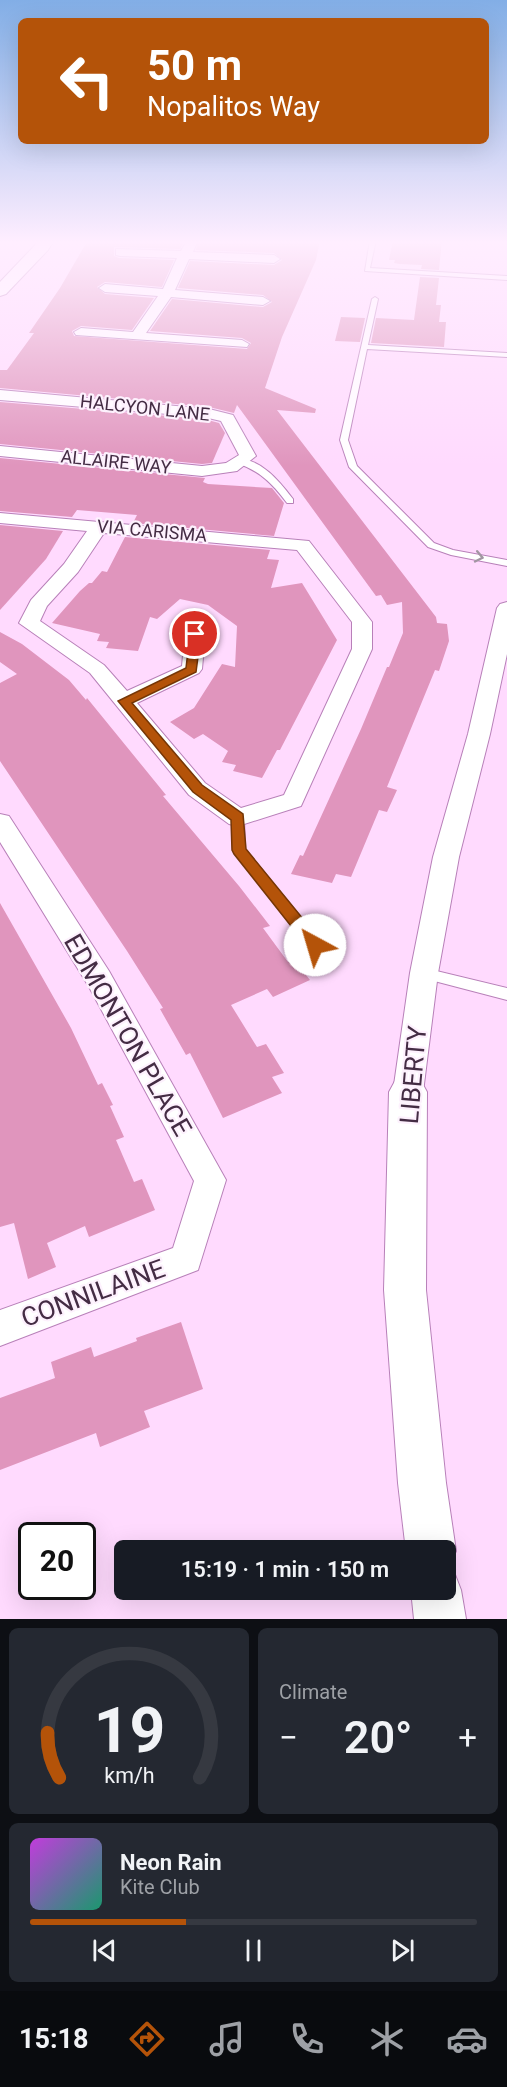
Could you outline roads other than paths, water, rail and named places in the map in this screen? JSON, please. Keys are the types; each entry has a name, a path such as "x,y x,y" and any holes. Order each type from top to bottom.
{"street":[{"path":"137,336 151,316"},
{"path":"81,332 242,344"},
{"name":"HALCYON LANE","path":"0,395 204,411 227,418 248,456 236,464"},
{"name":"ALLAIRE WAY","path":"0,450 202,471 236,464"},
{"name":"VIA CARISMA","path":"0,518 303,545 362,622 362,649 293,800 238,818"},
{"path":"99,527 71,568 38,604 29,623 97,669 197,789 238,818"},
{"name":"LIBERTY","path":"430,1540 422,1483 405,1290 408,1092 424,973 446,857 478,734 500,668 507,608"},
{"path":"124,701 192,669 195,634"},
{"name":"EDMONTON PLACE","path":"0,822 99,979 210,1180 186,1259"},
{"name":"CONNILAINE","path":"0,1328 186,1259"},
{"path":"437,1600 440,1619"}],"lane":[{"path":"372,316 344,440 353,467 431,545 451,552 507,563"},
{"path":"365,347 507,356"},
{"path":"236,464 260,468 273,477 290,501"},
{"path":"238,818 239,850 315,945"},
{"path":"424,973 507,994"}]}
